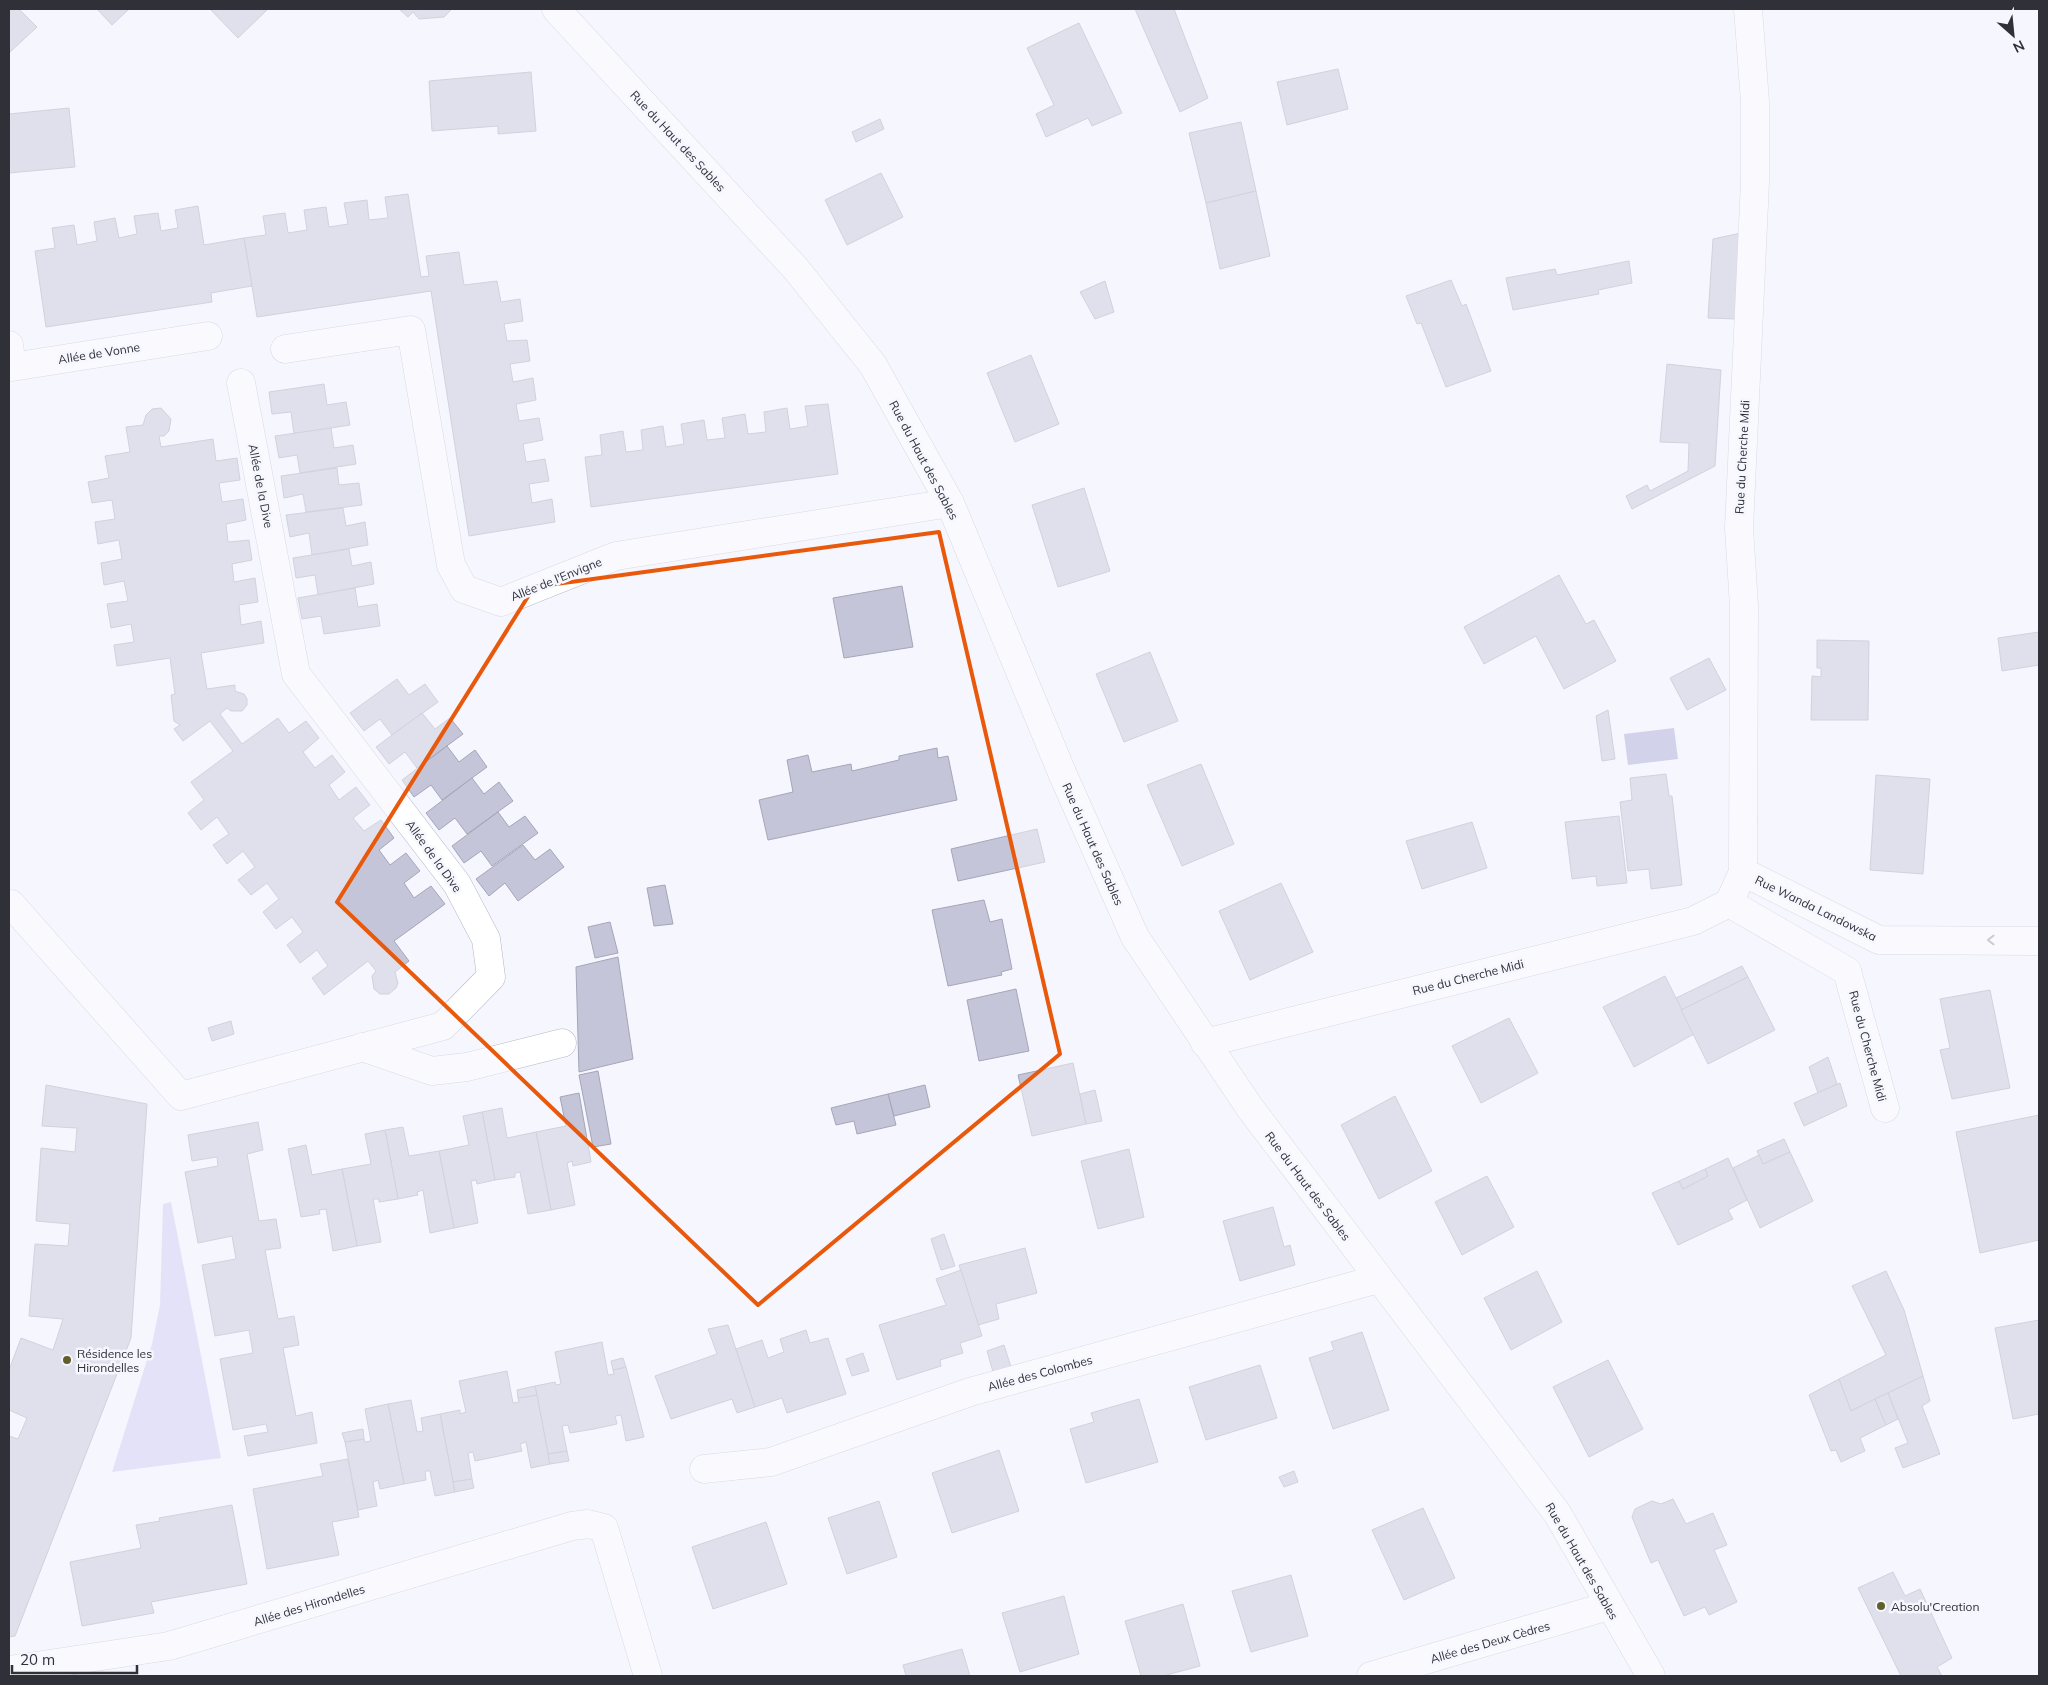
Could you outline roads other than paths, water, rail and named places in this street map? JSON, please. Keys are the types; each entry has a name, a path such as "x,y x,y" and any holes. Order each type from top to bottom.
{"street":[{"name":"Rue du Haut des Sables","path":"556,9 802,276 873,365 950,503 1063,775 1135,938 1250,1108 1557,1513 1608,1606 1651,1676"},
{"name":"Rue du Cherche Midi","path":"1205,1043 1692,921 1729,902 1743,872 1744,606 1739,528 1755,182 1754,102 1748,9"},
{"name":"Allée de l'Envigne","path":"285,349 411,330 451,565 464,589 501,602 616,556 950,503"},
{"name":"Allée de Vonne","path":"9,345 12,367 208,336"},
{"name":"Allée de la Dive","path":"9,904 18,911 181,1096 443,1026 491,977 486,939 457,884 296,674 241,383"},
{"name":"Rue Wanda Landowska","path":"1743,872 1879,940 2039,940"},
{"name":"Rue du Cherche Midi","path":"1729,902 1847,971 1885,1108"},
{"path":"362,1047 432,1071 467,1067 562,1043"},
{"name":"Allée des Colombes","path":"704,1469 771,1462 970,1392 1378,1279"},
{"name":"Allée des Hirondelles","path":"9,1670 170,1646 572,1526 588,1524 604,1528 648,1676"},
{"name":"Allée des Deux Cèdres","path":"1371,1676 1608,1606"}],"place":[{"name":"Résidence les Hirondelles","path":"67,1360"},
{"name":"Absolu'Creation","path":"1881,1606"}]}
